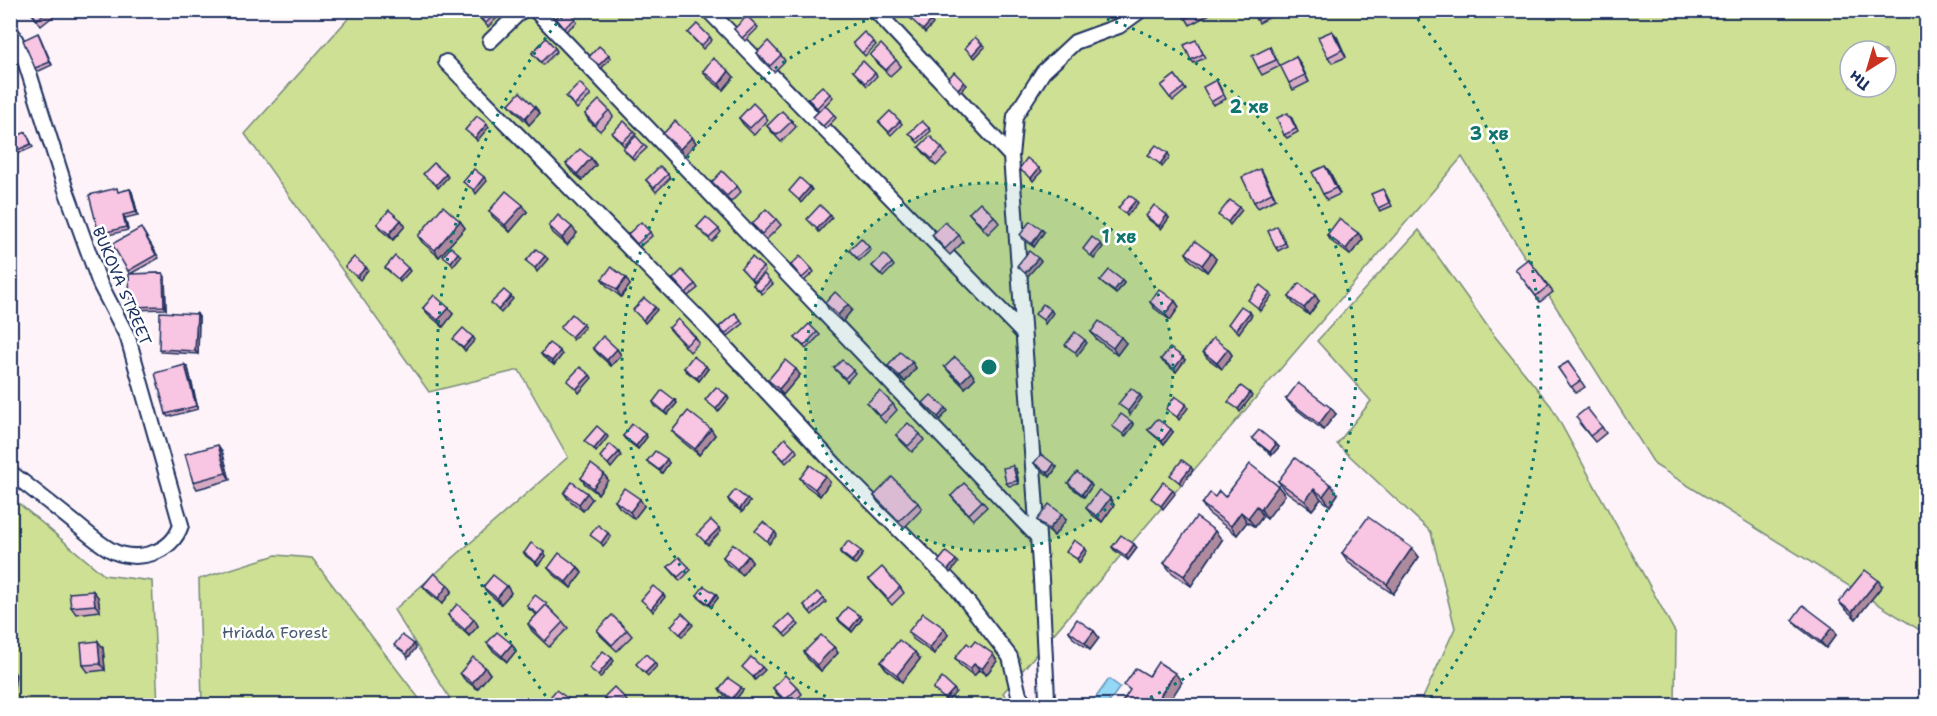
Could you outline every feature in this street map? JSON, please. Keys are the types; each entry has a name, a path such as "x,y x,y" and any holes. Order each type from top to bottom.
{"street":[{"path":"490,41 522,10"},
{"path":"535,10 1038,537"},
{"path":"708,10 1023,333"},
{"path":"875,10 1011,156"},
{"path":"1043,705 1047,698 1038,537 1011,156 1015,116 1043,72 1075,42 1119,26 1141,10"},
{"name":"BUKOVA STREET","path":"10,30 23,54 65,187 100,284 128,338 181,525 178,535 163,549 153,554 138,556 110,550 10,472"},
{"path":"446,62 700,320 837,467 955,586 1010,657 1023,700"}],"green space":[{"path":"355,11 1926,11 1926,634 1655,465 1462,157 1003,693 1013,705 454,705 394,610 568,457 519,370 429,392 245,134"},
{"path":"1419,230 1493,334 1551,406 1676,634 1675,705 1450,706 1449,701 1422,700 1455,628 1431,532 1337,444 1371,401 1317,341"},
{"path":"10,496 104,575 152,581 158,705 11,705"},
{"name":"Hriada Forest","path":"276,555 312,558 424,705 202,705 199,579"}],"water":[{"path":"1109,679 1120,687 1107,705 1103,705 1094,700"}],"building":[{"path":"30,10 48,10 37,20"},
{"path":"478,10 492,10 495,14 486,23 475,13"},
{"path":"568,10 575,19 564,28 556,18"},
{"path":"917,10 920,10 931,21 923,30 910,18"},
{"path":"1181,10 1200,10 1185,19"},
{"path":"1252,10 1271,10 1272,12 1256,20"},
{"path":"747,16 756,25 742,38 734,29"},
{"path":"697,24 710,37 701,46 688,33"},
{"path":"1332,31 1342,50 1328,57 1318,37"},
{"path":"864,32 874,42 862,53 853,43"},
{"path":"38,33 50,62 35,68 23,40"},
{"path":"975,37 982,44 972,55 965,48"},
{"path":"546,38 555,48 541,62 532,53"},
{"path":"1196,40 1203,54 1191,60 1184,45"},
{"path":"768,41 781,55 770,66 757,53"},
{"path":"881,44 896,60 886,70 870,55"},
{"path":"599,46 609,55 599,65 589,57"},
{"path":"1270,47 1276,60 1258,68 1252,56"},
{"path":"1296,57 1305,75 1289,83 1280,65"},
{"path":"713,58 729,71 719,84 703,71"},
{"path":"863,61 875,73 865,83 853,71"},
{"path":"954,72 964,82 958,89 948,79"},
{"path":"1175,75 1184,87 1170,98 1161,86"},
{"path":"1216,80 1223,95 1211,102 1203,87"},
{"path":"580,83 588,92 575,105 566,97"},
{"path":"822,86 830,94 817,108 808,99"},
{"path":"520,92 535,107 525,118 509,104"},
{"path":"599,100 609,110 595,125 585,114"},
{"path":"753,103 764,114 750,128 739,118"},
{"path":"825,105 834,115 823,126 813,117"},
{"path":"782,111 792,121 777,135 767,126"},
{"path":"890,111 900,121 889,132 879,122"},
{"path":"1288,113 1296,129 1284,135 1277,118"},
{"path":"477,116 487,124 475,138 465,130"},
{"path":"624,121 634,131 622,142 612,133"},
{"path":"675,121 692,137 680,149 663,134"},
{"path":"922,121 929,128 916,140 909,133"},
{"path":"26,132 31,144 13,152 10,139"},
{"path":"636,136 644,145 632,157 623,149"},
{"path":"930,136 942,148 932,159 919,147"},
{"path":"1156,145 1168,153 1160,164 1148,155"},
{"path":"580,149 591,158 577,174 566,164"},
{"path":"1027,158 1039,168 1031,178 1019,169"},
{"path":"434,163 446,174 436,185 423,174"},
{"path":"660,166 668,174 654,188 646,180"},
{"path":"1325,166 1336,188 1323,194 1312,172"},
{"path":"474,169 484,177 474,190 463,182"},
{"path":"1260,169 1272,193 1254,202 1242,177"},
{"path":"722,171 737,186 727,196 712,182"},
{"path":"800,178 810,187 799,200 789,191"},
{"path":"117,188 118,192 130,189 136,212 123,215 126,227 99,234 89,195"},
{"path":"1383,189 1389,203 1378,208 1371,194"},
{"path":"506,191 523,205 505,225 489,211"},
{"path":"1129,195 1136,200 1125,213 1118,208"},
{"path":"1230,200 1239,207 1228,222 1218,215"},
{"path":"980,202 994,216 983,227 969,213"},
{"path":"820,205 830,215 817,229 807,219"},
{"path":"1154,205 1167,215 1159,226 1146,216"},
{"path":"443,206 460,221 435,250 418,236"},
{"path":"766,209 776,219 762,234 752,224"},
{"path":"389,210 401,220 389,234 377,224"},
{"path":"558,215 572,227 562,238 549,226"},
{"path":"706,217 719,229 709,238 697,227"},
{"path":"1339,219 1358,233 1346,249 1327,235"},
{"path":"1030,221 1042,229 1032,244 1020,235"},
{"path":"641,222 650,232 637,244 628,234"},
{"path":"945,222 959,235 945,249 932,235"},
{"path":"1277,226 1285,243 1276,248 1268,231"},
{"path":"141,228 156,255 128,271 112,244"},
{"path":"1092,237 1101,244 1091,256 1083,249"},
{"path":"861,238 869,247 857,258 849,250"},
{"path":"1195,241 1211,253 1202,265 1186,253"},
{"path":"451,247 458,253 451,262 443,256"},
{"path":"536,249 545,256 535,268 526,261"},
{"path":"1029,251 1038,258 1025,273 1017,266"},
{"path":"884,254 892,263 881,274 872,266"},
{"path":"395,256 408,268 398,279 385,268"},
{"path":"800,256 812,269 802,278 791,265"},
{"path":"354,257 366,267 357,277 345,267"},
{"path":"752,257 763,267 751,279 741,268"},
{"path":"1528,259 1548,286 1536,296 1515,269"},
{"path":"611,267 626,278 617,290 602,279"},
{"path":"682,270 695,284 686,293 673,279"},
{"path":"1109,270 1122,280 1114,291 1100,281"},
{"path":"163,273 164,306 130,307 129,274"},
{"path":"764,274 770,281 760,291 753,285"},
{"path":"1299,283 1315,295 1304,308 1289,297"},
{"path":"1260,285 1270,293 1258,308 1248,300"},
{"path":"1159,289 1175,301 1165,314 1150,302"},
{"path":"504,290 511,296 498,310 491,303"},
{"path":"835,292 848,304 838,315 825,303"},
{"path":"434,295 449,308 438,320 423,308"},
{"path":"644,298 655,307 643,320 633,310"},
{"path":"1043,304 1051,310 1043,320 1035,314"},
{"path":"1241,306 1250,312 1236,330 1228,324"},
{"path":"160,312 197,314 195,351 159,349"},
{"path":"735,313 741,320 725,334 719,327"},
{"path":"572,314 583,324 571,337 560,328"},
{"path":"678,319 695,337 686,345 669,328"},
{"path":"1099,321 1121,337 1113,348 1091,332"},
{"path":"809,324 817,332 804,346 795,338"},
{"path":"463,328 473,337 463,348 453,339"},
{"path":"1075,332 1085,340 1075,352 1065,345"},
{"path":"603,336 617,349 607,360 593,348"},
{"path":"1213,338 1228,349 1217,363 1203,352"},
{"path":"549,343 560,351 552,361 541,354"},
{"path":"1170,348 1183,357 1174,369 1161,359"},
{"path":"900,352 912,362 900,376 888,366"},
{"path":"693,356 706,366 697,378 684,368"},
{"path":"955,357 971,372 961,382 945,367"},
{"path":"785,360 796,369 779,389 768,380"},
{"path":"842,360 853,370 845,378 834,368"},
{"path":"1568,362 1581,380 1571,387 1558,368"},
{"path":"185,365 196,406 166,414 155,373"},
{"path":"580,367 590,375 576,389 567,381"},
{"path":"1298,383 1331,408 1319,424 1286,399"},
{"path":"1241,386 1250,393 1238,409 1228,402"},
{"path":"716,387 727,395 716,409 705,400"},
{"path":"1131,388 1140,395 1128,411 1118,404"},
{"path":"662,390 675,400 665,412 653,402"},
{"path":"880,391 893,404 880,416 867,403"},
{"path":"931,395 946,408 938,417 923,403"},
{"path":"1175,396 1186,404 1177,417 1166,409"},
{"path":"1587,408 1602,427 1590,436 1576,417"},
{"path":"688,411 711,429 695,449 672,431"},
{"path":"1121,414 1132,422 1123,434 1112,426"},
{"path":"1157,419 1171,429 1162,441 1148,430"},
{"path":"908,423 920,434 908,446 896,435"},
{"path":"632,424 645,434 636,446 623,436"},
{"path":"597,426 606,434 594,449 584,441"},
{"path":"1259,430 1276,444 1270,452 1252,438"},
{"path":"785,438 795,448 784,460 774,450"},
{"path":"610,444 619,452 608,464 600,457"},
{"path":"218,445 226,473 193,482 185,454"},
{"path":"655,451 667,459 659,470 647,461"},
{"path":"1041,454 1054,464 1048,473 1034,463"},
{"path":"1295,458 1331,485 1323,496 1314,489 1305,501 1278,481"},
{"path":"1182,460 1191,467 1179,482 1170,475"},
{"path":"591,464 604,474 593,488 581,478"},
{"path":"1250,464 1278,486 1261,509 1257,506 1248,518 1241,512 1231,526 1202,504 1210,493 1215,497 1219,491 1225,497"},
{"path":"810,465 825,476 815,489 800,478"},
{"path":"1013,466 1017,481 1006,483 1003,468"},
{"path":"1077,472 1090,483 1082,494 1068,483"},
{"path":"892,477 918,503 899,521 874,496"},
{"path":"572,482 587,493 579,504 564,493"},
{"path":"1163,482 1173,490 1161,506 1151,498"},
{"path":"964,483 982,501 969,514 951,496"},
{"path":"624,488 640,499 630,512 615,501"},
{"path":"735,490 747,499 740,509 728,499"},
{"path":"1099,490 1110,498 1097,516 1086,508"},
{"path":"1049,504 1062,514 1049,529 1037,520"},
{"path":"1196,517 1215,531 1184,576 1164,563"},
{"path":"1368,517 1412,548 1387,584 1342,553"},
{"path":"711,520 719,528 705,542 697,534"},
{"path":"763,522 775,532 767,541 755,531"},
{"path":"598,525 608,533 601,543 590,535"},
{"path":"1121,535 1134,544 1126,556 1112,547"},
{"path":"1074,540 1085,548 1077,559 1066,552"},
{"path":"848,541 861,551 852,561 840,552"},
{"path":"531,543 544,552 536,562 524,553"},
{"path":"733,544 748,556 737,569 723,557"},
{"path":"946,552 956,560 948,570 938,562"},
{"path":"559,553 578,567 566,582 548,568"},
{"path":"679,557 689,567 678,577 668,567"},
{"path":"882,567 900,587 888,599 869,579"},
{"path":"1865,570 1878,580 1852,612 1839,602"},
{"path":"434,573 448,585 438,598 423,586"},
{"path":"493,575 507,586 497,598 483,587"},
{"path":"653,586 663,594 651,609 641,600"},
{"path":"704,586 716,594 709,604 697,595"},
{"path":"93,591 95,605 71,607 69,593"},
{"path":"817,592 824,598 810,612 804,605"},
{"path":"535,595 547,604 538,614 527,606"},
{"path":"457,604 474,619 465,630 448,615"},
{"path":"546,605 563,622 545,641 528,624"},
{"path":"1803,605 1832,627 1821,642 1792,620"},
{"path":"847,607 860,616 850,629 838,619"},
{"path":"682,613 691,622 680,634 671,626"},
{"path":"923,613 944,628 930,648 908,632"},
{"path":"789,614 796,622 784,634 776,626"},
{"path":"612,615 627,630 612,645 597,630"},
{"path":"1077,619 1094,631 1085,643 1069,631"},
{"path":"497,632 512,644 502,656 487,643"},
{"path":"402,635 414,644 406,654 394,645"},
{"path":"821,635 834,647 817,665 804,652"},
{"path":"899,640 915,652 897,675 881,662"},
{"path":"98,641 100,664 83,665 81,643"},
{"path":"975,641 993,654 982,669 974,664 970,669 955,658 967,643 971,646"},
{"path":"603,651 612,658 598,675 589,668"},
{"path":"646,654 655,663 645,673 636,664"},
{"path":"473,657 485,667 472,683 460,673"},
{"path":"751,657 762,667 753,677 742,667"},
{"path":"1158,662 1175,673 1160,696 1164,698 1159,705 1120,705 1130,690 1124,685 1136,668 1149,676"},
{"path":"10,671 14,672 12,686 10,686"},
{"path":"785,675 798,688 785,700 773,688"},
{"path":"728,678 741,687 732,699 719,689"},
{"path":"942,678 954,689 945,699 933,689"},
{"path":"614,687 625,698 617,705 612,705 604,697"},
{"path":"556,690 570,700 566,705 550,705 546,702"}]}
